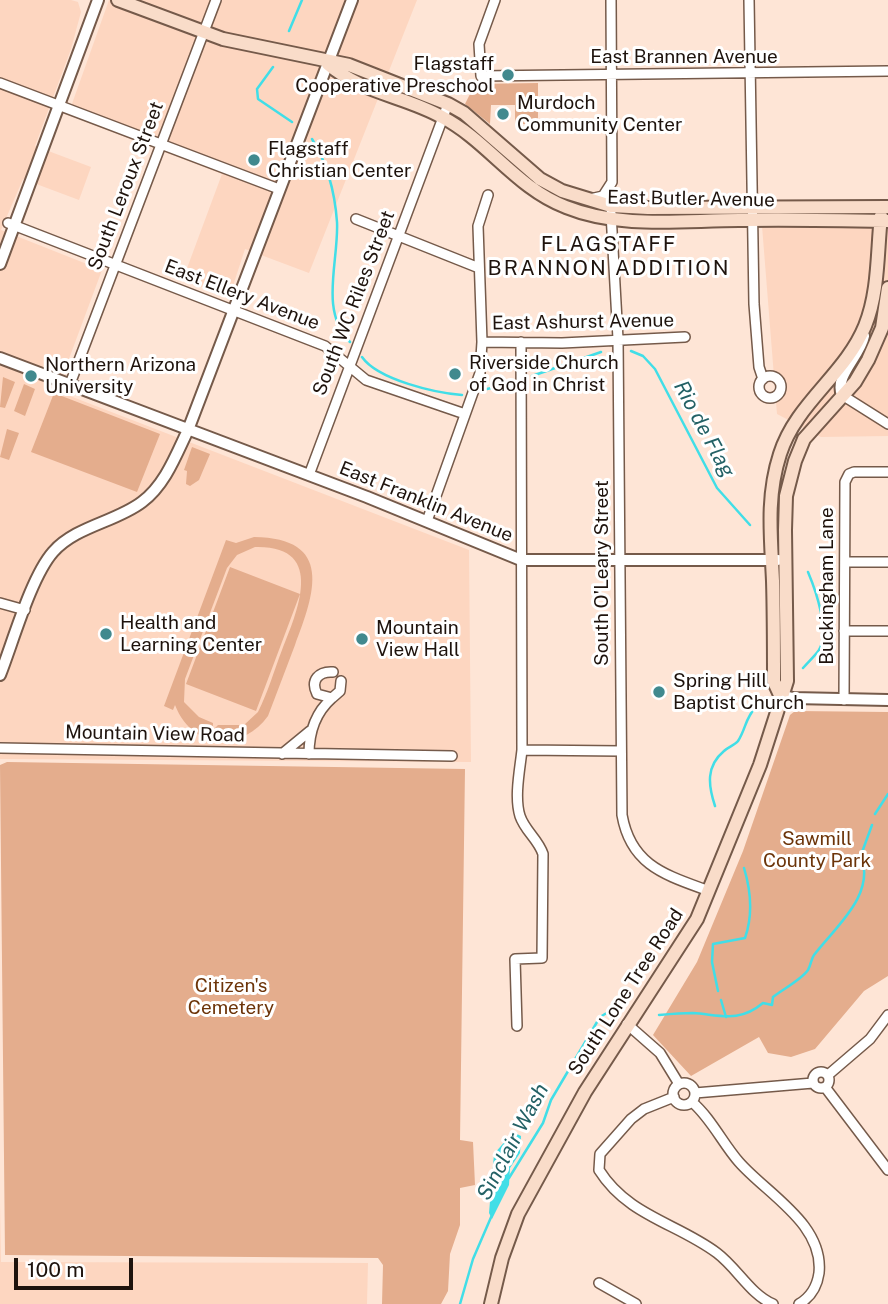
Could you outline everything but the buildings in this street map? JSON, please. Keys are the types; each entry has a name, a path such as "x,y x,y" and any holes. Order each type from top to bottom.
{"main road":[{"name":"East Butler Avenue","path":"118,0 203,33 328,63 349,65 448,104 464,113 540,179 611,213"},
{"name":"East Butler Avenue","path":"328,63 345,78 443,117 473,138 514,176 565,207 611,213 752,213 886,205"},
{"name":"South Lone Tree Road","path":"780,695 774,682 769,523 773,482 780,452 797,416 848,357 865,326 874,292 886,205"},
{"name":"East Butler Avenue","path":"752,213 884,221"},
{"name":"South Lone Tree Road","path":"491,1304 502,1258 518,1214 585,1092 697,919 760,765 780,695 787,681 786,496 795,461 804,439 868,360 882,328 888,288"}],"street":[{"path":"0,264 12,224 60,106 98,0"},
{"name":"South Leroux Street","path":"70,384 216,0"},
{"path":"0,675 37,580 53,552 81,533 131,510 147,499 164,478 188,430 352,0"},
{"name":"East Brannen Avenue","path":"495,0 479,44 481,76 888,71"},
{"path":"582,199 603,196 612,182 611,0"},
{"path":"749,0 752,213 757,343 763,379"},
{"path":"0,83 279,189"},
{"name":"South WC Riles Street","path":"309,475 448,104"},
{"path":"427,521 480,373 482,342 478,226 488,195"},
{"name":"South O'Leary Street","path":"611,213 618,339 622,815 631,845 642,859 664,873 709,891"},
{"path":"356,219 479,268"},
{"name":"East Ellery Avenue","path":"12,224 325,346 349,368 380,386 466,414"},
{"path":"865,326 862,345 841,380 842,395 888,424"},
{"name":"East Ashurst Avenue","path":"482,342 685,337"},
{"path":"517,1026 515,959 542,958 543,854 539,841 521,817 518,802 522,750 521,342"},
{"name":"East Franklin Avenue","path":"0,358 309,475 522,560 785,560"},
{"name":"Buckingham Lane","path":"844,700 845,482 849,474 888,472"},
{"path":"845,562 888,562"},
{"path":"0,603 25,610"},
{"path":"844,631 888,631"},
{"path":"321,708 314,685 317,676 325,671 333,672"},
{"path":"309,754 312,730 321,708 340,691 341,681"},
{"path":"317,694 332,698"},
{"path":"780,695 888,700"},
{"path":"282,754 312,730"},
{"name":"Mountain View Road","path":"0,748 452,756"},
{"path":"522,750 621,751"},
{"path":"825,1087 828,1075 870,1039 888,1015"},
{"path":"627,1024 660,1053 679,1084"},
{"path":"813,1083 817,1073 822,1071 828,1075"},
{"path":"799,1304 812,1293 818,1275 818,1255 811,1238 799,1220 739,1162 694,1098 691,1084 679,1084 674,1088 674,1097 679,1104 694,1098 813,1083 819,1088 825,1087"},
{"path":"825,1087 888,1170"},
{"path":"674,1097 644,1110 626,1124 600,1154 599,1170 612,1188 626,1200 719,1255 761,1297 773,1304"},
{"path":"599,1283 636,1304"}],"shaded area":[{"name":"Northern Arizona University","path":"0,0 71,0 78,2 81,12 71,49 35,146 91,167 79,200 23,179 1,230 102,270 57,391 469,550 471,762 0,759"},
{"path":"109,0 417,0 309,273 245,249 229,298 183,279 222,174 68,115"},
{"path":"762,226 888,226 888,436 821,437 777,414"},
{"path":"0,1203 1,1262 368,1263 367,1304 0,1304"}],"green space":[{"path":"538,83 538,124 515,124 515,105 491,105 490,124 465,104 475,84"},
{"path":"3,377 15,382 5,408 0,407"},
{"path":"24,384 35,389 25,416 14,411"},
{"path":"54,393 160,434 137,492 31,452"},
{"path":"7,429 19,433 9,460 0,457"},
{"path":"192,447 210,454 199,480 190,486 186,484 187,471 184,470"},
{"path":"254,537 280,540 297,547 307,558 312,572 312,588 302,625 268,716 257,728 244,736 218,741 205,738 193,730 183,720 175,705 173,710 164,706 226,540 236,543","holes":["255,547 277,549 292,557 299,569 301,584 294,618 258,712 244,725 218,725 213,730 213,723 199,717 184,702 185,679 227,568 237,555"]},
{"path":"230,567 300,594 256,711 186,684"},
{"name":"Sawmill County Park","path":"795,711 888,712 888,976 864,991 815,1049 791,1057 768,1053 759,1037 691,1076 653,1035 697,962 743,851 790,715"},
{"name":"Citizen's Cemetery","path":"7,762 465,769 460,1140 473,1142 475,1185 460,1188 460,1225 450,1254 448,1291 441,1304 382,1304 383,1265 378,1258 5,1255 0,765"}],"water":[{"path":"513,1132 521,1136 520,1153 510,1168 509,1185 492,1219 489,1213 494,1154"}],"waterway":[{"name":"Rio de Flag","path":"289,31 302,0"},
{"name":"Rio de Flag","path":"273,67 257,89 258,99 292,122"},
{"name":"Rio de Flag","path":"312,139 326,168 334,201 337,237 333,301 335,316 350,342"},
{"name":"Rio de Flag","path":"631,351 643,356 655,369 717,488 750,525"},
{"name":"Rio de Flag","path":"532,376 601,352"},
{"name":"Rio de Flag","path":"362,357 394,379 423,388 462,395"},
{"name":"Rio de Flag","path":"487,389 508,384"},
{"name":"Rio de Flag","path":"803,668 819,650 823,632 818,600 808,572"},
{"name":"Rio de Flag","path":"715,806 710,783 711,769 718,757 738,741 756,707"},
{"name":"Rio de Flag","path":"875,814 888,794"},
{"name":"Rio de Flag","path":"659,1015 693,1013 730,1016 746,1013 763,1003 772,1005 773,997 805,974 814,955 859,897 864,870 861,855 872,825"},
{"name":"Rio de Flag","path":"718,991 712,962 713,944 745,938 748,929 750,903 744,868"},
{"name":"Rio de Flag","path":"721,1000 726,1017"},
{"name":"Sinclair Wash","path":"509,1178 543,1123 551,1100 600,1017 615,1008"},
{"name":"Sinclair Wash","path":"460,1304 473,1259 492,1215"}],"place":[{"name":"Flagstaff Cooperative Preschool","path":"508,75"},
{"name":"Murdoch Community Center","path":"503,114"},
{"name":"Flagstaff Christian Center","path":"254,160"},
{"name":"Riverside Church of God in Christ","path":"455,374"},
{"name":"Northern Arizona University","path":"31,376"},
{"name":"Health and Learning Center","path":"106,634"},
{"name":"Mountain View Hall","path":"362,639"},
{"name":"Spring Hill Baptist Church","path":"659,692"}],"district":[{"name":"FLAGSTAFF BRANNON ADDITION","path":"609,257"}]}
